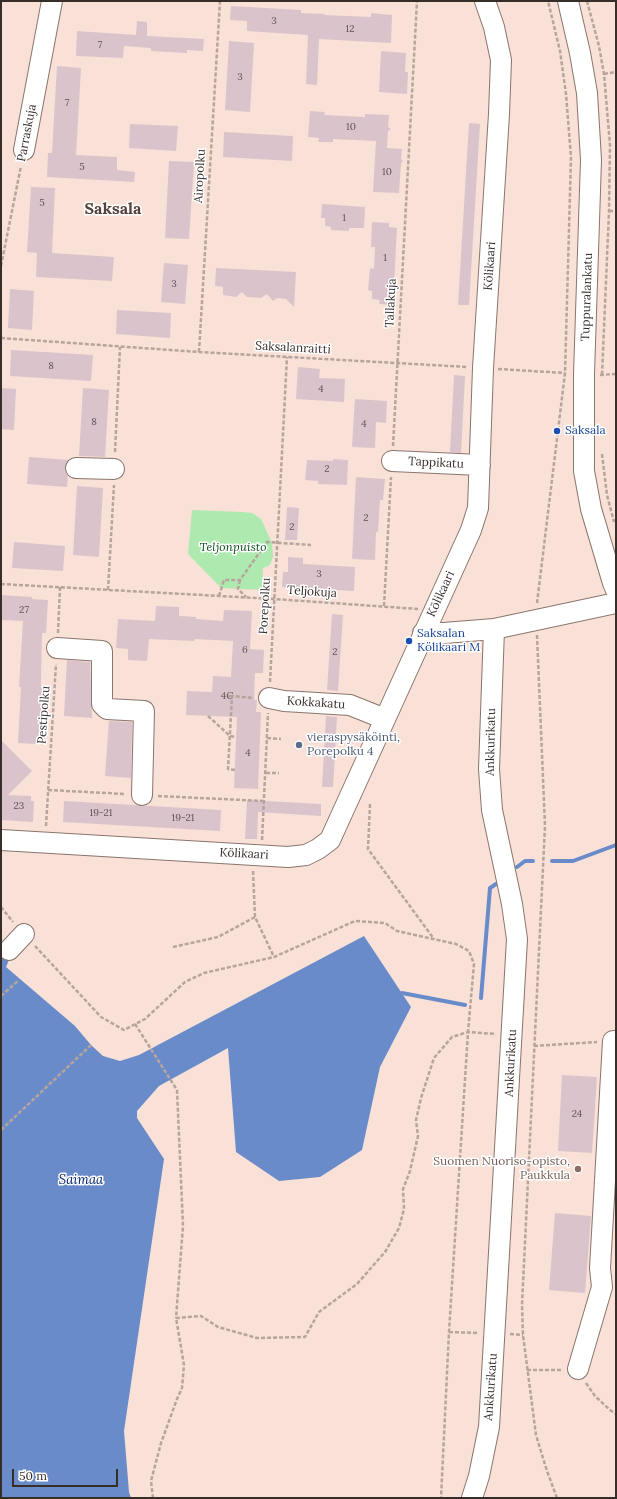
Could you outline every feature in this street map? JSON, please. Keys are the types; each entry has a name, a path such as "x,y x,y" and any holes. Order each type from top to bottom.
{"street":[{"name":"Parraskuja","path":"24,150 52,1"},
{"name":"Kölikaari","path":"1,840 288,857 306,855 318,849 330,840 471,530 478,508 483,368 501,60 494,27 485,1"},
{"name":"Tuppuralankatu","path":"568,1 580,53 587,93 591,160 574,374 584,471 591,509 612,583 616,590"},
{"name":"Tappikatu","path":"392,461 480,465"},
{"path":"76,468 114,469"},
{"path":"423,633 494,629 616,603"},
{"name":"Ankkurikatu","path":"472,1498 479,1476 489,1427 517,939 512,904 492,810 489,769 494,629"},
{"path":"57,648 102,651 102,704 107,709 144,711 142,795"},
{"name":"Kokkakatu","path":"269,698 284,701 350,705 385,719"},
{"path":"9,950 24,934"},
{"path":"578,1369 602,1287 600,1268 612,1128 615,1041"},
{"path":"600,1268 616,1218"}],"path":[{"name":"Airopolku","path":"198,352 220,1"},
{"name":"Tallakuja","path":"384,606 418,1"},
{"path":"548,1 560,51 566,94 571,157 574,374 536,621 545,826 522,1305 523,1335 536,1435 557,1498"},
{"path":"604,74 616,72"},
{"name":"Parraskuja","path":"1,266 24,150"},
{"path":"609,211 616,211"},
{"name":"Saksalanraitti","path":"1,338 198,352 574,374"},
{"name":"Porepolku","path":"262,856 287,357"},
{"path":"246,598 238,589 240,580 267,542 311,545"},
{"path":"219,596 224,580 240,580"},
{"name":"Teljokuja","path":"1,584 384,606 433,612"},
{"name":"Pestipolku","path":"44,843 60,587"},
{"path":"227,696 269,698"},
{"path":"232,696 228,769 235,770"},
{"path":"208,716 230,736 236,737"},
{"path":"267,738 281,739"},
{"path":"266,773 280,773"},
{"path":"370,804 368,849 434,940"},
{"path":"262,856 252,866 255,917 274,957"},
{"path":"173,947 218,937 255,917"},
{"path":"24,934 101,1017 124,1030 145,1019 185,982 204,973 274,957 355,921 385,923 397,931 456,944 469,951 474,964 468,1032 449,1332 441,1498"},
{"path":"1,996 19,980"},
{"path":"135,1024 177,1090 183,1226 176,1318 184,1365 182,1388 161,1443 151,1481 153,1498"},
{"path":"176,1318 201,1316 218,1327 257,1338 305,1337 319,1312 339,1298 360,1280 385,1252 400,1228 404,1209 404,1189 410,1171 418,1136 416,1120 421,1098 434,1058 452,1037 468,1032"},
{"path":"534,1046 615,1041"},
{"path":"1,1130 91,1045"}],"green space":[{"name":"Teljonpuisto","path":"192,510 252,513 261,519 272,543 273,557 270,565 263,568 262,590 221,588 188,554"}],"water":[{"name":"Saimaa","path":"364,936 411,1007 380,1067 362,1150 320,1177 279,1181 236,1152 228,1048 159,1086 137,1111 137,1118 164,1159 124,1431 129,1492 131,1498 1,1498 1,951 12,953 6,967 75,1026 91,1045 103,1056 120,1061 139,1055"}],"building":[{"path":"231,6 301,10 301,13 325,14 324,15 371,17 371,13 392,15 391,43 319,39 317,85 306,84 308,35 247,31 247,21 230,20"},
{"path":"137,21 147,22 147,36 204,39 203,51 187,50 187,53 151,51 151,48 124,46 123,58 76,56 77,31 136,35"},
{"path":"229,41 254,43 250,112 225,110"},
{"path":"381,51 406,53 405,72 408,72 407,94 379,92"},
{"path":"57,66 81,68 76,155 117,157 117,170 135,172 134,182 47,177 48,153 52,153"},
{"path":"310,111 325,112 324,115 365,117 365,114 389,115 388,127 391,129 388,131 387,148 402,149 401,159 403,161 401,163 399,193 373,192 376,141 333,139 333,142 318,142 319,138 308,137"},
{"path":"469,123 480,124 469,305 458,305"},
{"path":"130,124 178,126 176,151 129,148"},
{"path":"224,132 293,136 292,161 223,157"},
{"path":"169,161 194,162 189,239 165,238"},
{"path":"31,187 55,188 52,253 114,257 112,281 36,277 37,253 27,252"},
{"path":"322,204 365,207 364,228 349,228 349,231 331,230 331,227 325,226 325,218 321,218"},
{"path":"372,222 389,223 389,227 397,228 393,305 379,304 380,300 372,299 372,291 368,290 370,268 374,269 375,247 371,247"},
{"path":"164,263 188,265 185,304 161,302"},
{"path":"216,268 296,272 294,307 286,299 277,298 273,301 267,294 261,298 247,297 242,292 236,297 223,295 223,287 215,286"},
{"path":"10,289 34,291 32,330 8,328"},
{"path":"117,310 171,313 170,338 116,334"},
{"path":"11,350 93,355 91,381 10,376"},
{"path":"298,367 320,369 319,378 345,379 344,402 296,399"},
{"path":"454,375 465,376 461,453 450,452"},
{"path":"1,388 16,389 14,430 1,429"},
{"path":"83,388 109,390 105,457 79,456"},
{"path":"355,399 387,401 386,423 376,422 375,448 352,447"},
{"path":"29,457 68,460 65,468 68,476 67,487 27,484"},
{"path":"333,459 348,460 347,485 318,484 318,481 305,480 307,460 333,461"},
{"path":"356,477 385,479 383,500 380,500 378,532 376,532 375,560 352,559"},
{"path":"77,486 103,488 99,557 73,555"},
{"path":"287,507 299,508 297,540 285,540"},
{"path":"14,542 65,546 63,571 12,568"},
{"path":"288,557 303,558 303,564 355,567 354,591 282,587 283,572 288,572"},
{"path":"1,595 32,597 32,599 48,600 46,633 42,633 41,687 43,692 38,744 18,743 21,687 19,687 23,621 1,620"},
{"path":"156,606 179,607 179,616 223,621 224,610 252,611 250,649 264,650 263,673 255,673 254,700 257,700 256,712 261,712 258,789 234,788 237,717 186,715 187,691 212,692 213,676 231,677 233,641 149,639 147,661 128,660 128,649 116,648 118,619 155,621"},
{"path":"332,614 343,615 338,691 327,690"},
{"path":"67,660 90,662 92,718 64,716"},
{"path":"326,716 337,717 333,787 322,787"},
{"path":"109,721 132,722 131,778 105,776"},
{"path":"1,740 32,771 8,795 31,796 31,801 34,801 33,822 1,820"},
{"path":"247,800 321,804 321,816 258,812 257,839 245,839"},
{"path":"64,801 221,810 220,831 63,822"},
{"path":"562,1075 597,1077 592,1153 558,1151"},
{"path":"555,1213 591,1216 585,1293 549,1290"}],"waterway":[{"path":"552,861 573,861 616,845"},
{"path":"517,867 525,861 533,861"},
{"path":"481,998 490,888 496,884"},
{"path":"402,993 465,1005"}],"place":[{"name":"Saksala","path":"557,431"},
{"name":"Saksalan Kölikaari M","path":"409,641"},
{"name":"vieraspysäköinti, Porepolku 4","path":"299,745"},
{"name":"Suomen Nuoriso-opisto, Paukkula","path":"578,1169"}],"district":[{"name":"Saksala","path":"113,209"}]}
